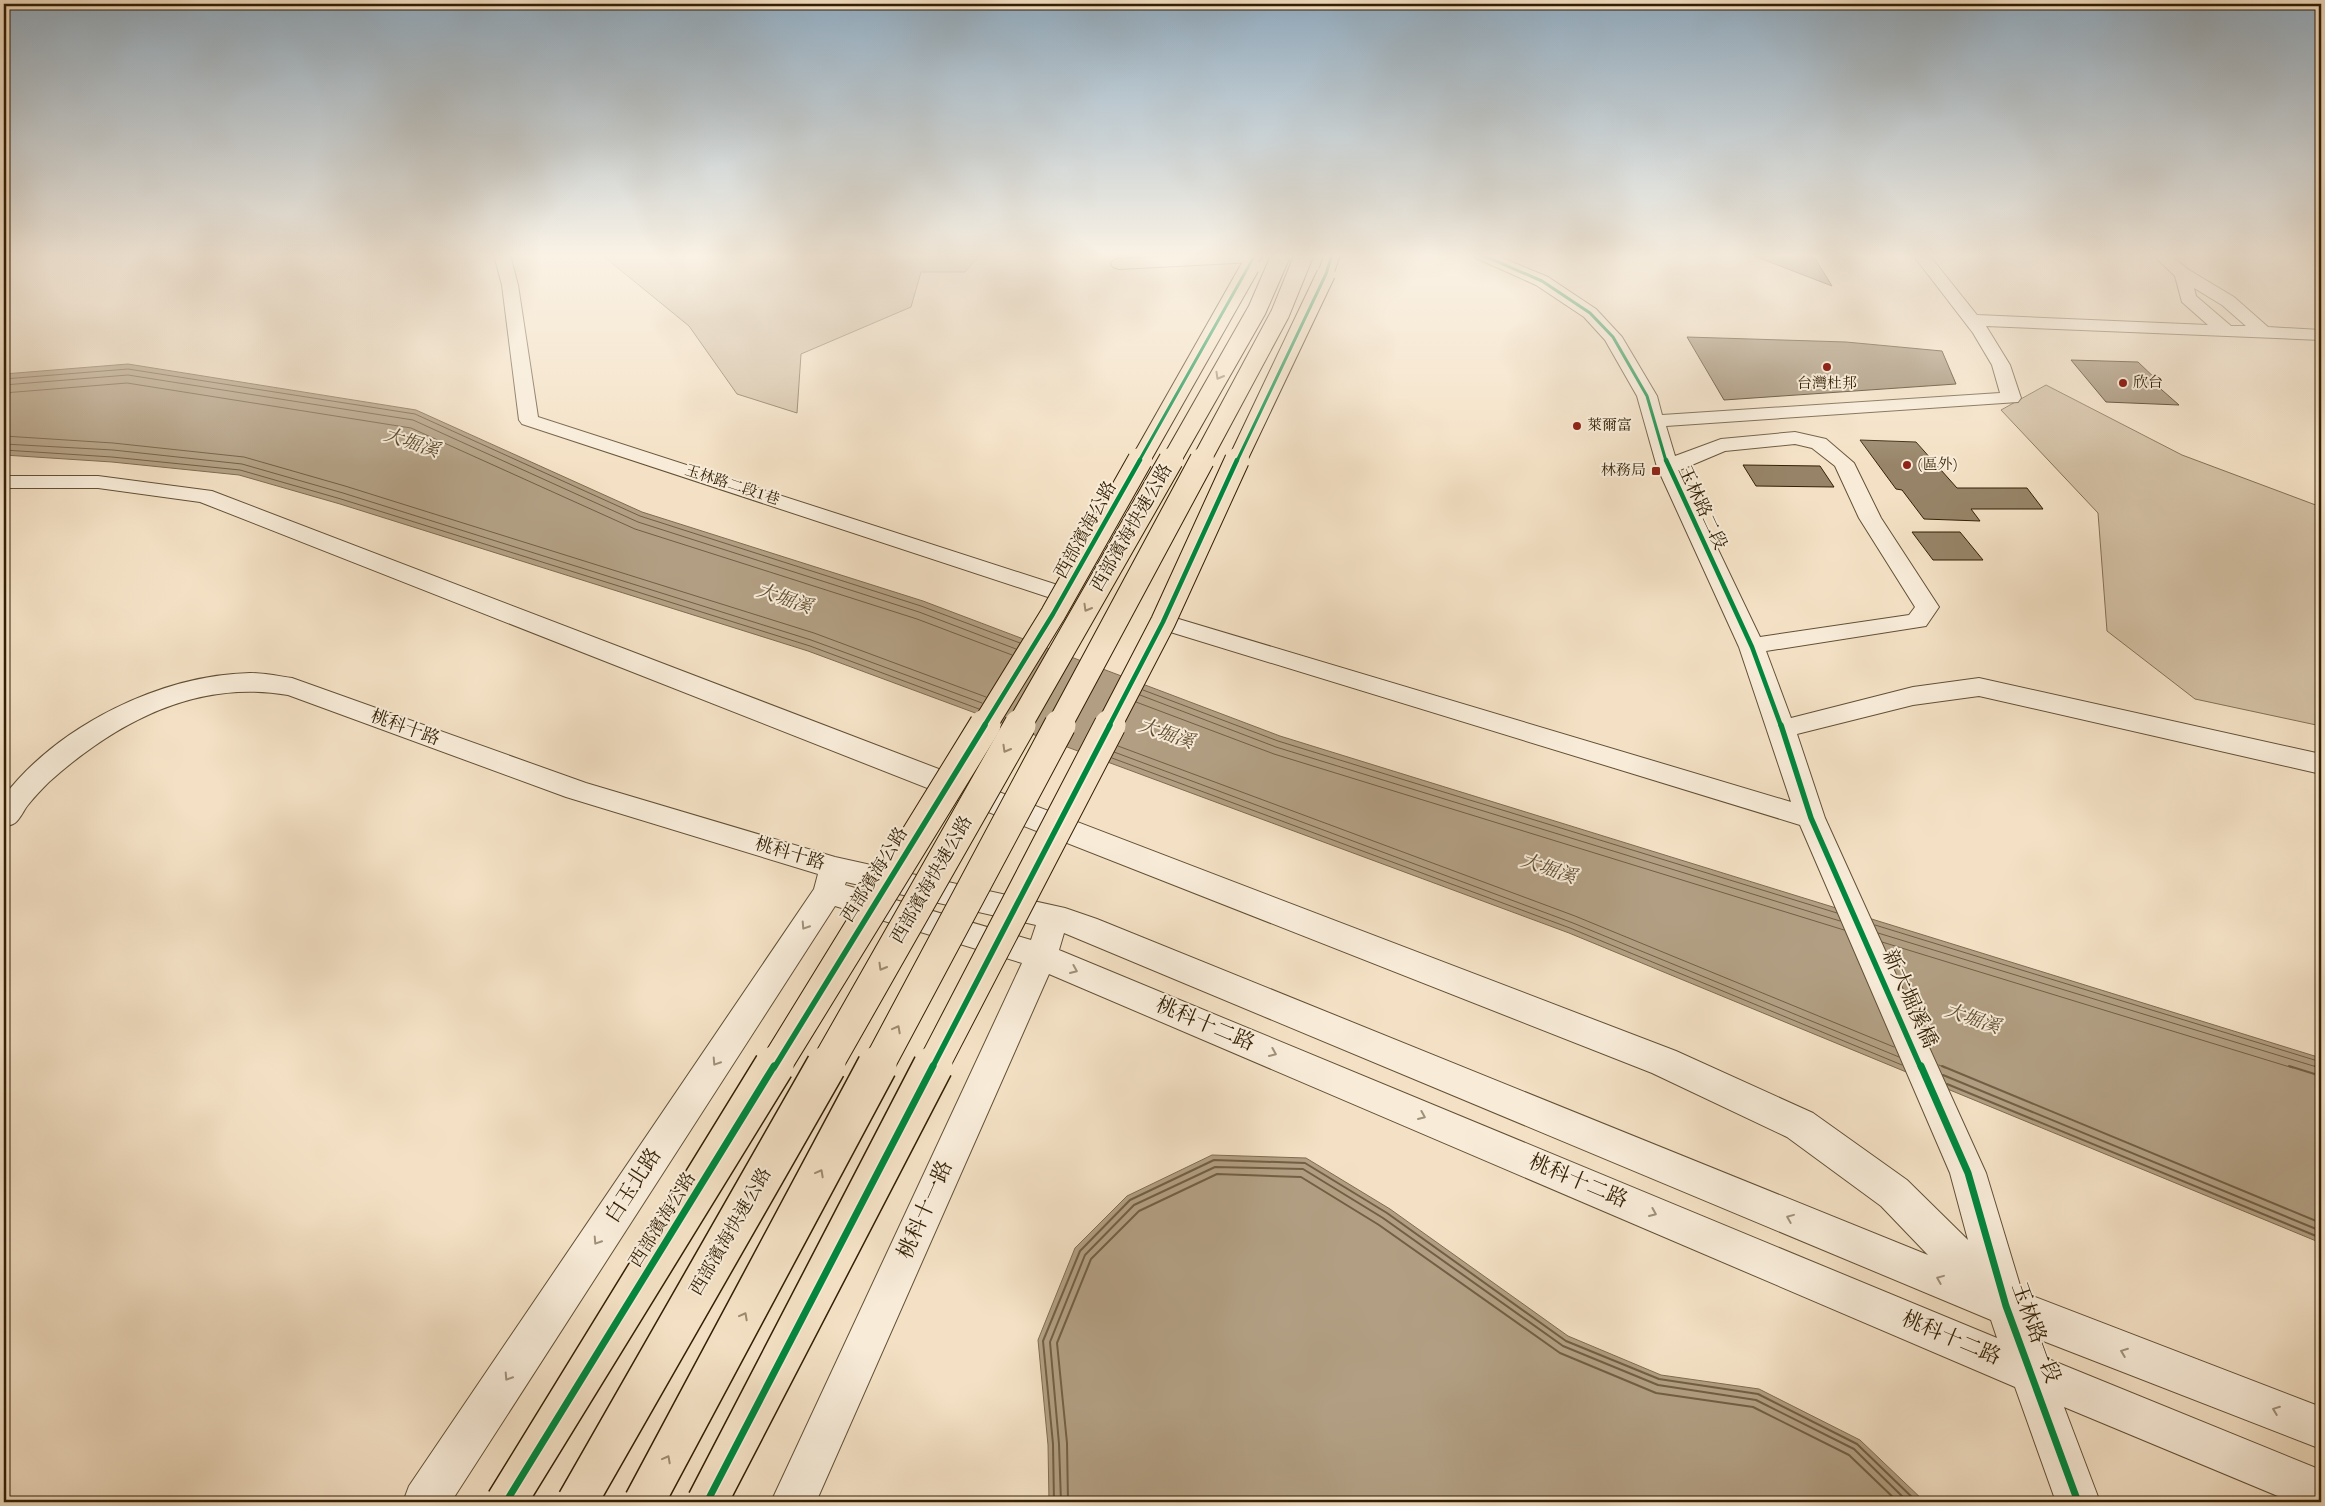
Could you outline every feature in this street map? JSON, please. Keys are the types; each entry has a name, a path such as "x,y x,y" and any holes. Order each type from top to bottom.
{"main road":[{"name":"西部濱海公路","path":"506,1502 1065,595 1221,325"},
{"name":"西部濱海快速公路","path":"577,1502 1248,325"},
{"name":"西部濱海快速公路","path":"644,1502 1274,325"},
{"path":"707,1502 1163,622 1300,325"}],"street":[{"name":"玉林路二段1巷","path":"516,325 529,420 1065,595"},
{"name":"玉林路二段","path":"1602,325 1613,337 1647,396 1668,467 1752,647 1815,828"},
{"path":"1655,421 2011,398 2001,365 1977,325"},
{"path":"1982,325 2321,346"},
{"path":"1989,325 2226,331 2321,336"},
{"path":"2219,325 2226,331"},
{"path":"2255,325 2264,333"},
{"path":"1668,467 1721,445 1795,438 1819,443 1844,463 1870,518 1927,607 1917,622 1776,641 1752,647"},
{"path":"4,482 98,482 204,496 1664,1062 1800,1125 1894,1193 2006,1306"},
{"path":"1163,622 1815,828"},
{"name":"桃科十路","path":"4,816 32,782 68,751 118,716 157,699 201,687 248,682 292,687 832,880"},
{"path":"1782,729 1913,696 1979,687 2321,764"},
{"name":"新大堀溪橋","path":"1815,828 1968,1173"},
{"path":"832,880 1054,917 2006,1306 2321,1428"},
{"name":"桃科十二路","path":"832,880 1041,956 2032,1373 2321,1492"},
{"name":"白玉北路","path":"426,1502 832,880"},
{"name":"桃科十一路","path":"793,1502 1041,956 1054,917"},
{"name":"玉林路一段","path":"1968,1173 2006,1306 2078,1502"}],"shaded area":[{"path":"868,325 801,354 797,413 737,394 689,326"},
{"path":"2046,385 2182,455 2321,507 2321,726 2195,699 2107,631 2098,513 2001,410"}],"water":[{"name":"大堀溪","path":"128,364 416,410 642,512 923,601 1280,736 2321,1058 2321,1243 1569,933 808,651 340,504 239,475 112,462 4,455 4,374"},
{"path":"1212,1155 1306,1158 1390,1209 1568,1336 1661,1375 1759,1389 1860,1440 1925,1502 1049,1502 1048,1445 1038,1340 1075,1248 1127,1196"}],"building":[{"name":"台灣杜邦","path":"1687,337 1846,342 1942,351 1956,384 1724,400"},
{"name":"欣台","path":"2071,360 2138,362 2159,382 2154,383 2179,405 2106,402"},
{"name":"(區外)","path":"1860,440 1916,442 1957,488 2027,488 2043,509 1971,509 1980,521 1924,519 1902,490 1896,489"},
{"path":"1743,465 1820,466 1834,487 1756,486"},
{"path":"1912,532 1960,532 1983,560 1933,560"}],"cycle path":[{"path":"506,1502 1053,614 1215,325"},
{"path":"707,1502 1163,622 1228,479 1301,325"},
{"path":"1602,325 1613,337 1647,396 1668,467 1752,647 1782,729 1811,818 1968,1173 2006,1306 2078,1502"}],"place":[{"name":"台灣杜邦","path":"1827,367"},
{"name":"欣台","path":"2123,383"},
{"name":"萊爾富","path":"1577,426"},
{"name":"(區外)","path":"1907,465"},
{"name":"林務局","path":"1656,471"}]}
